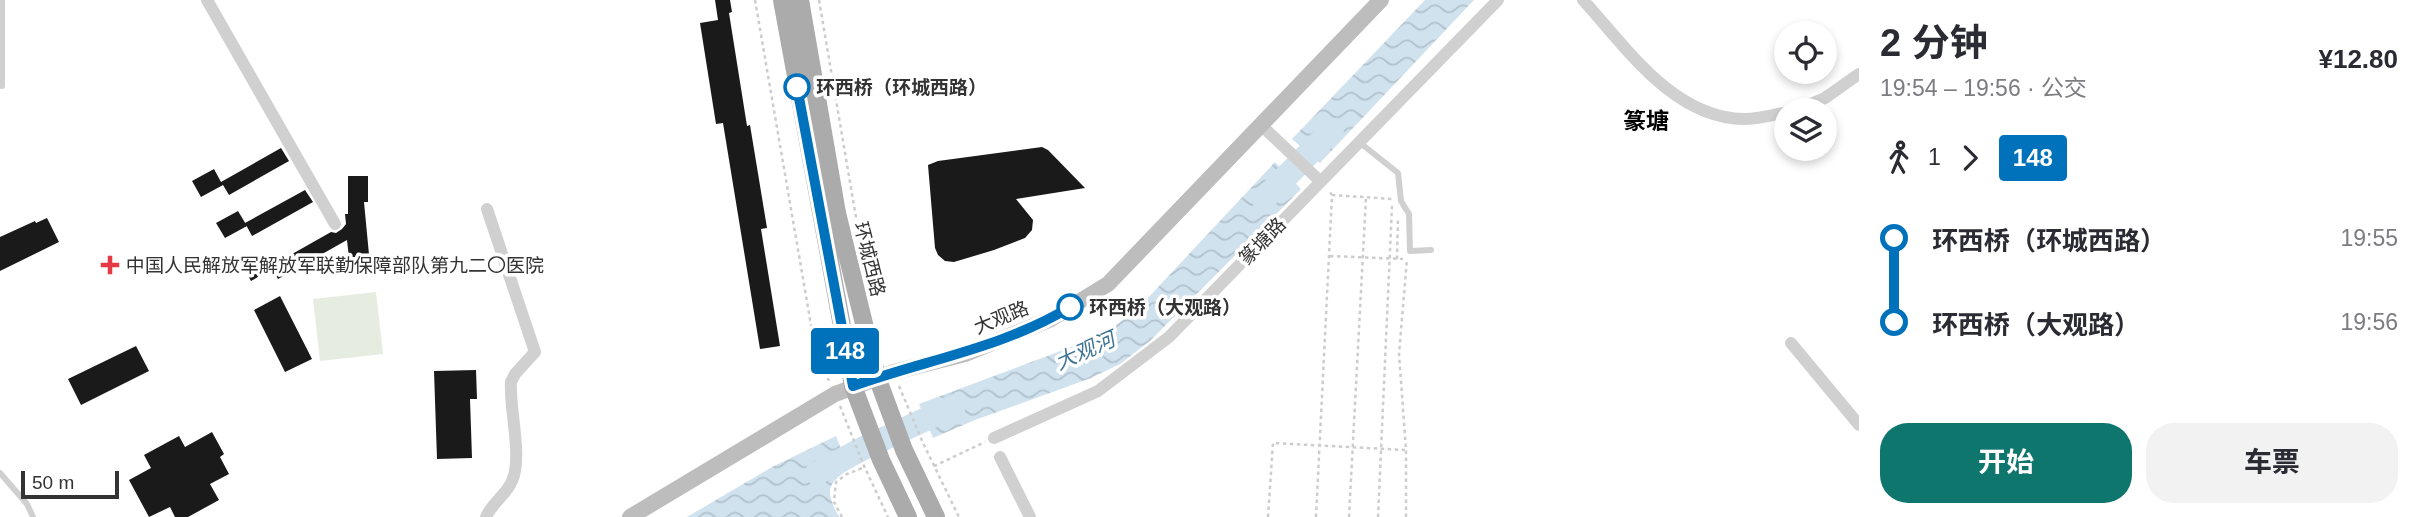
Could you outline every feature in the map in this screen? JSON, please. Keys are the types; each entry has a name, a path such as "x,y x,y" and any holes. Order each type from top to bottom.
{"main road":[{"name":"环城西路","path":"782,0 853,386 858,428 870,464 908,517"},
{"name":"环城西路","path":"800,0 837,213 886,375 890,415 936,517"},
{"name":"大观路","path":"630,517 835,394 886,375 965,354 1051,319 1108,284 1381,0"}],"street":[{"path":"207,0 335,224"},
{"name":"篆塘路","path":"994,438 1098,391 1168,337 1498,0"},
{"path":"1583,0 1669,92 1714,114 1744,119 1774,114"},
{"path":"1823,98 1859,74"},
{"path":"1261,125 1320,181"},
{"path":"486,517 489,509 512,482 515,458 512,382 515,374 535,352 487,209"},
{"path":"1791,343 1859,425"},
{"path":"1000,457 1030,517"}],"lane":[{"path":"2,0 2,86"},
{"path":"1359,142 1398,173 1401,201 1409,214 1410,251 1431,250"},
{"path":"0,473 27,504 33,517"}],"path":[{"path":"755,0 814,342 835,394 858,428 888,517"},
{"path":"819,0 861,243"},
{"path":"1316,517 1332,195 1320,181"},
{"path":"1332,195 1398,199"},
{"path":"1349,517 1366,197"},
{"path":"1378,517 1392,199"},
{"path":"1397,259 1398,211"},
{"path":"1329,256 1407,260 1399,354 1406,450 1406,517"},
{"path":"886,375 908,408 959,517"},
{"path":"934,466 994,438"},
{"path":"1268,517 1273,443 1406,450"},
{"path":"842,517 834,502 836,482 870,464"}],"shaded area":[{"path":"376,292 383,354 320,361 313,299"}],"water":[{"path":"1425,0 1474,0 1320,163 1292,139"},
{"path":"1275,162 1301,189 1150,341 1120,364 1091,378 933,438 919,404 1082,343 1113,328 1146,300"},
{"path":"836,436 849,469 835,480 830,490 839,517 687,517 772,467"}],"building":[{"path":"715,0 730,0 732,12 729,13 747,126 750,125 767,228 761,229 780,346 760,349 723,123 716,124 700,23 718,20"},
{"path":"1042,147 1085,188 1016,199 1033,220 1032,230 1025,238 954,262 945,261 938,255 935,248 928,165 938,161"},
{"path":"281,148 289,161 229,195 223,185 201,197 192,181 214,169 221,182"},
{"path":"348,176 368,176 368,202 364,202 370,265 350,267 347,240 278,279 272,269 251,281 242,265 264,253 271,266 331,232 336,233 342,229 346,224 345,214 348,214"},
{"path":"305,190 313,202 252,236 245,223"},
{"path":"238,211 247,226 225,238 216,223"},
{"path":"47,218 59,242 0,271 0,237"},
{"path":"280,296 312,359 285,372 254,310"},
{"path":"136,346 149,371 81,405 68,379"},
{"path":"476,370 477,399 470,399 472,458 437,459 434,371"},
{"path":"212,432 224,454 220,457 229,474 210,484 219,500 188,517 175,517 170,507 149,517 129,480 151,468 144,455 179,436 185,447"}],"waterway":[{"name":"大观河","path":"1264,199 1332,130"},
{"name":"大观河","path":"817,473 954,406"}],"bus line":[{"name":"148","path":"797,87 853,386 894,372 965,354 1051,319 1070,307"}],"place":[{"name":"环西桥（环城西路）","path":"797,87"},
{"name":"中国人民解放军解放军联勤保障部队第九二〇医院","path":"110,265"},
{"name":"环西桥（大观路）","path":"1070,307"}],"district":[{"name":"篆塘","path":"1646,121"}]}
